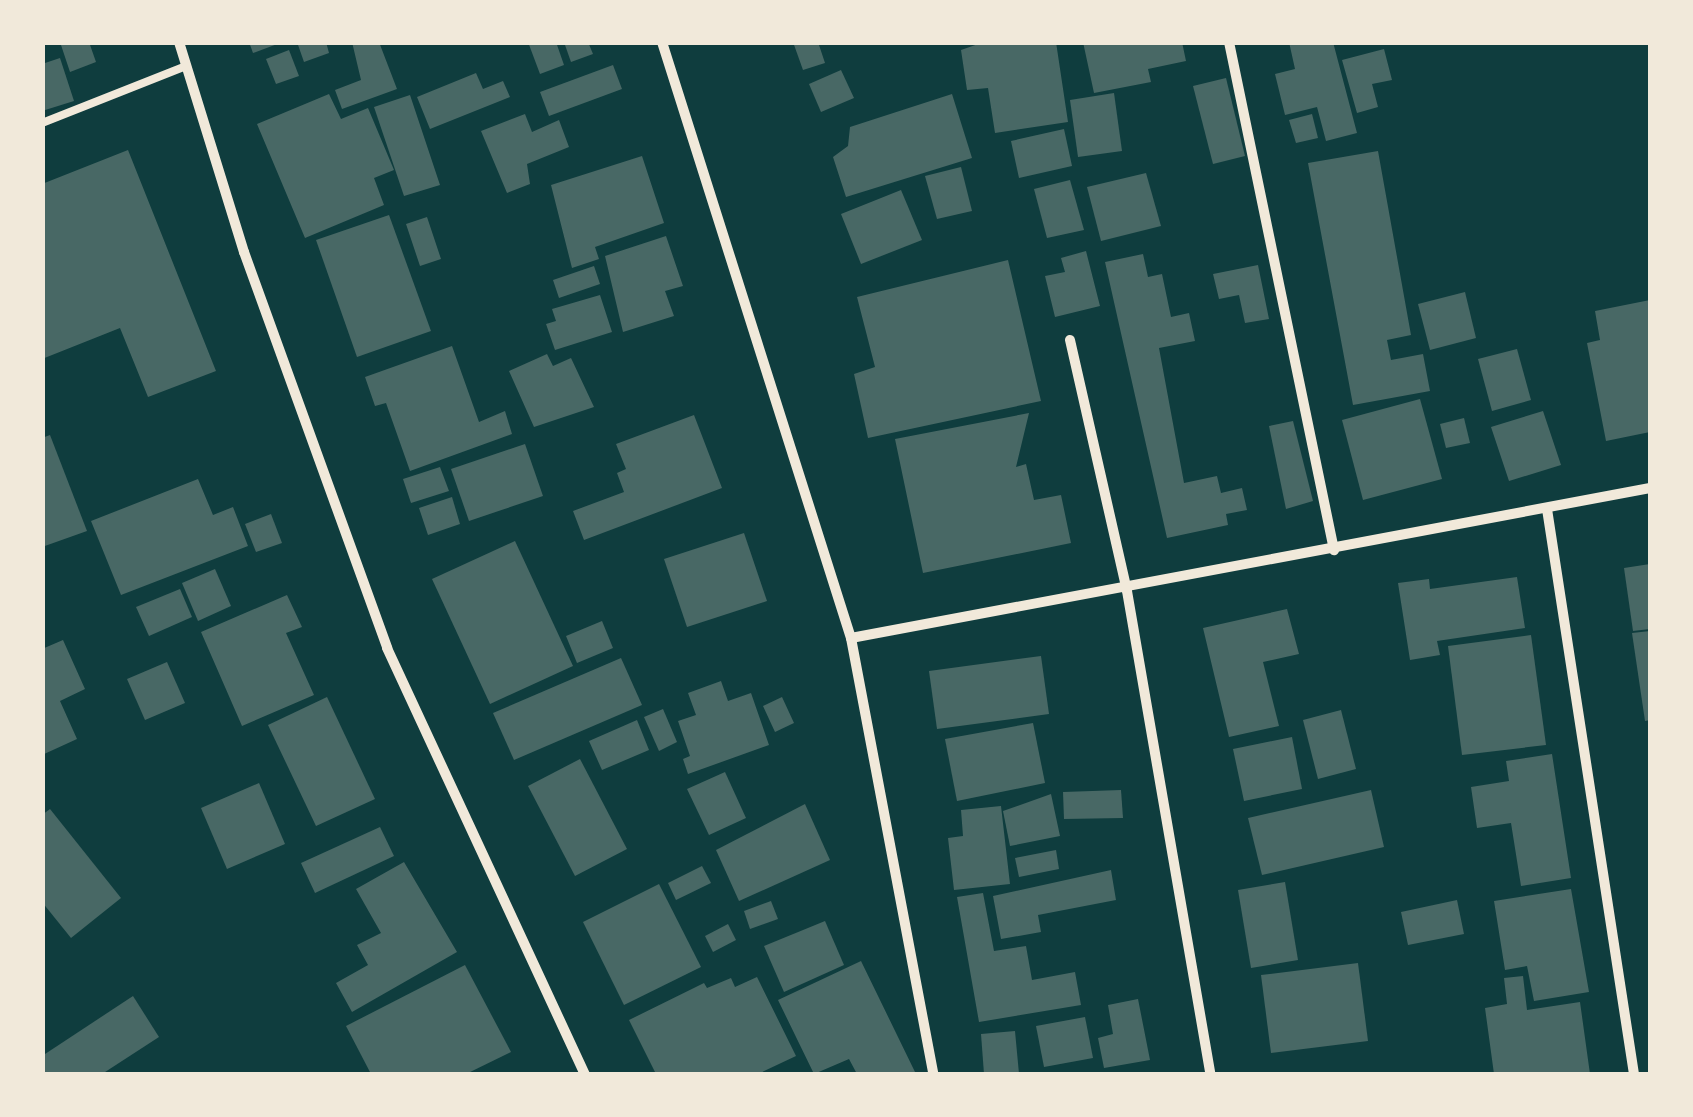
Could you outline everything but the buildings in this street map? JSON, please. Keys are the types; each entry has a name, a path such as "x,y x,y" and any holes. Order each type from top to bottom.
{"street":[{"path":"179,42 244,252 386,648 585,1074"},
{"path":"662,42 851,638 933,1074"},
{"path":"1229,42 1334,550"},
{"path":"1070,340 1127,591 1210,1074"},
{"path":"851,638 1127,591 1650,488"},
{"path":"1547,509 1634,1074"}],"lane":[{"path":"42,123 186,66"}]}
